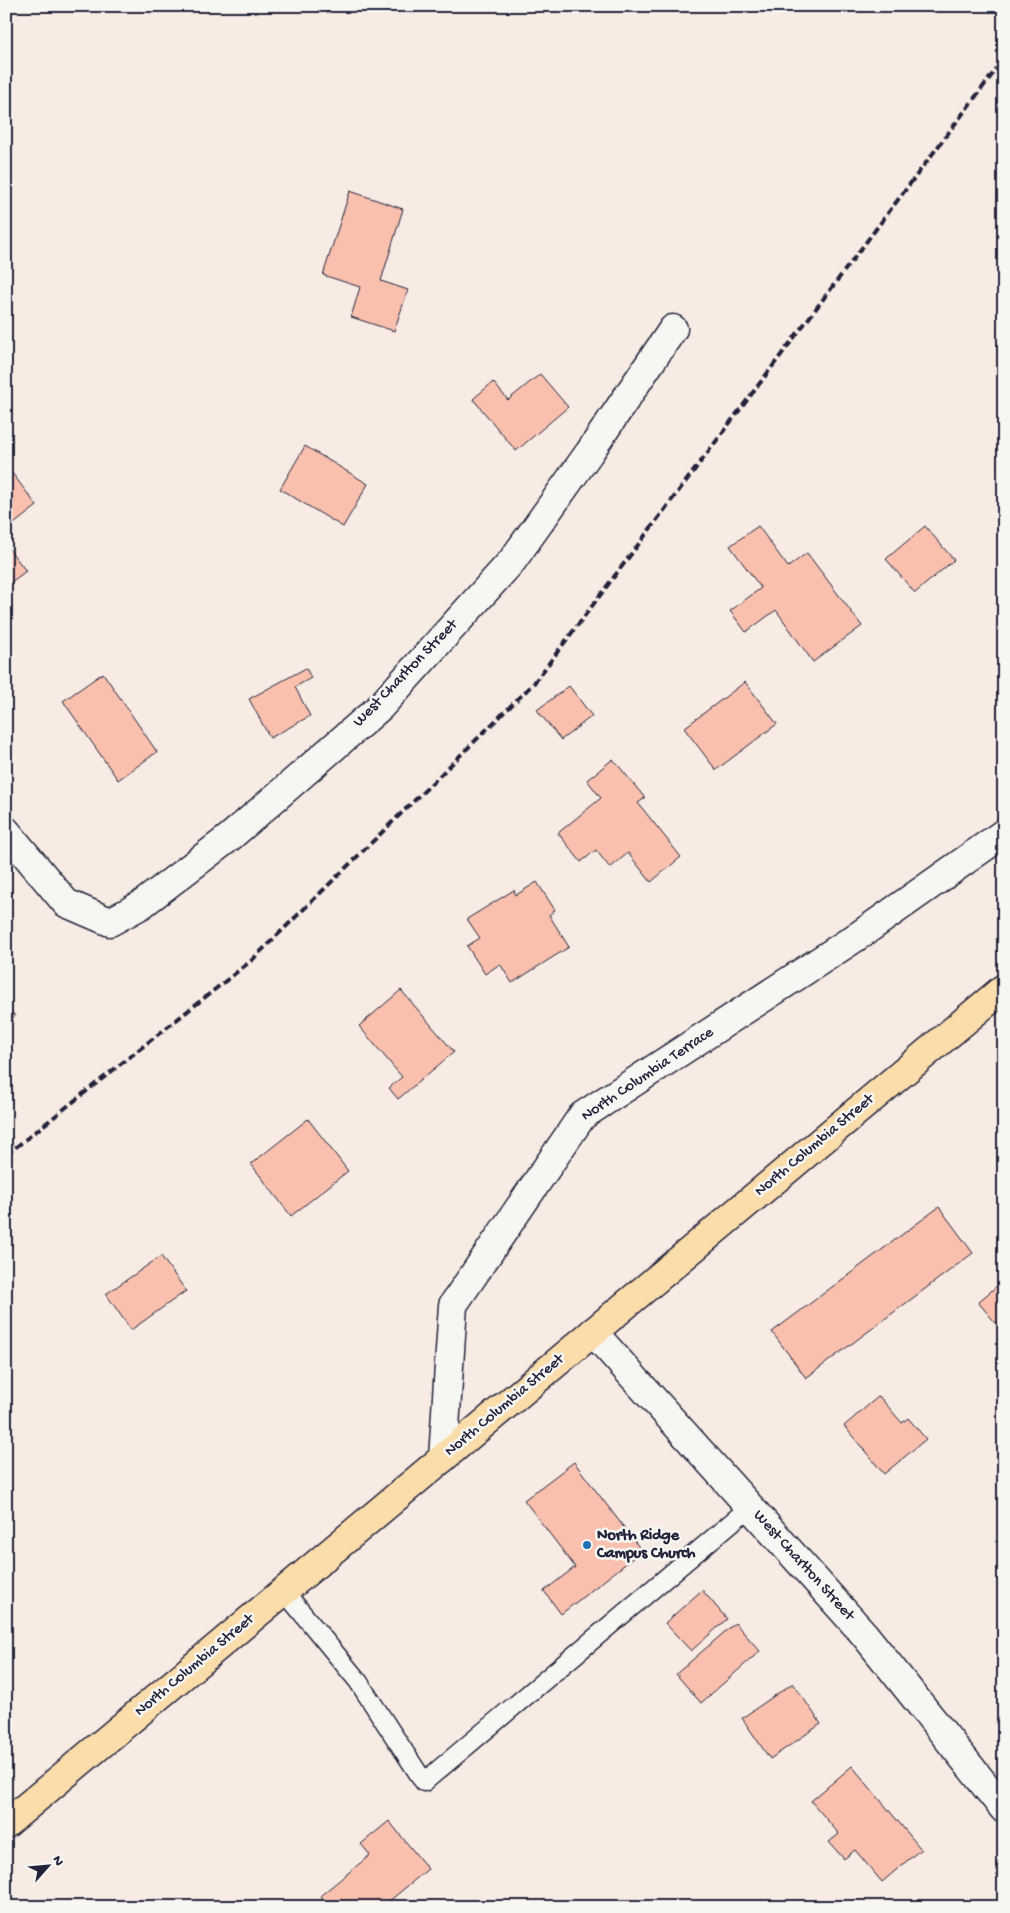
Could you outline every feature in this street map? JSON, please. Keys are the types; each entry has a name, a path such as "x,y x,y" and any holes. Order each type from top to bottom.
{"main road":[{"name":"North Columbia Street","path":"6,1824 1004,988"}],"street":[{"name":"West Charlton Street","path":"6,831 66,903 110,922 141,904 230,837 380,706 512,561 590,453 673,329"},
{"name":"North Columbia Terrace","path":"442,1458 453,1305 582,1116 861,934 1004,833"},
{"name":"West Charlton Street","path":"593,1332 864,1634 1004,1809"}],"lane":[{"path":"284,1591 358,1681 424,1782 750,1507"}],"building":[{"path":"350,191 403,209 381,281 408,290 394,331 351,317 360,287 323,275"},
{"path":"540,374 568,407 516,451 473,399 493,382 508,400"},
{"path":"305,446 368,484 343,527 280,489"},
{"path":"9,469 37,506 6,530 6,471"},
{"path":"758,526 788,567 807,553 862,626 813,662 776,610 746,632 730,611 761,588 730,546"},
{"path":"925,526 954,560 915,593 886,559"},
{"path":"6,545 26,571 6,586"},
{"path":"306,668 311,678 295,687 310,716 270,738 249,699"},
{"path":"103,673 157,752 118,780 63,701"},
{"path":"745,682 777,724 716,770 684,728"},
{"path":"569,686 592,716 561,740 537,710"},
{"path":"613,759 645,798 638,803 681,857 651,882 628,853 610,868 596,850 581,862 558,833 601,798 587,780"},
{"path":"537,882 555,910 549,915 569,947 512,983 500,964 485,974 467,946 480,938 467,919 514,890 516,895"},
{"path":"401,990 454,1052 398,1099 389,1088 402,1077 359,1026"},
{"path":"6,1005 15,1016 6,1024"},
{"path":"308,1119 348,1171 291,1216 251,1164"},
{"path":"939,1207 973,1253 806,1378 772,1332"},
{"path":"161,1256 186,1291 131,1330 106,1294"},
{"path":"1004,1280 1004,1333 978,1302"},
{"path":"879,1396 902,1423 908,1418 926,1439 884,1474 844,1426"},
{"path":"574,1462 642,1551 561,1614 544,1591 575,1567 524,1500"},
{"path":"702,1590 727,1619 691,1651 665,1623"},
{"path":"735,1623 760,1651 701,1703 676,1674"},
{"path":"793,1683 821,1724 770,1759 742,1718"},
{"path":"852,1766 921,1849 882,1882 855,1850 844,1859 829,1842 839,1834 811,1801"},
{"path":"389,1821 428,1869 382,1907 329,1907 320,1896 370,1855 361,1844"}],"railway":[{"path":"6,1155 252,960 534,683 1004,59"}],"place":[{"name":"North Ridge Campus Church","path":"587,1545"}]}
